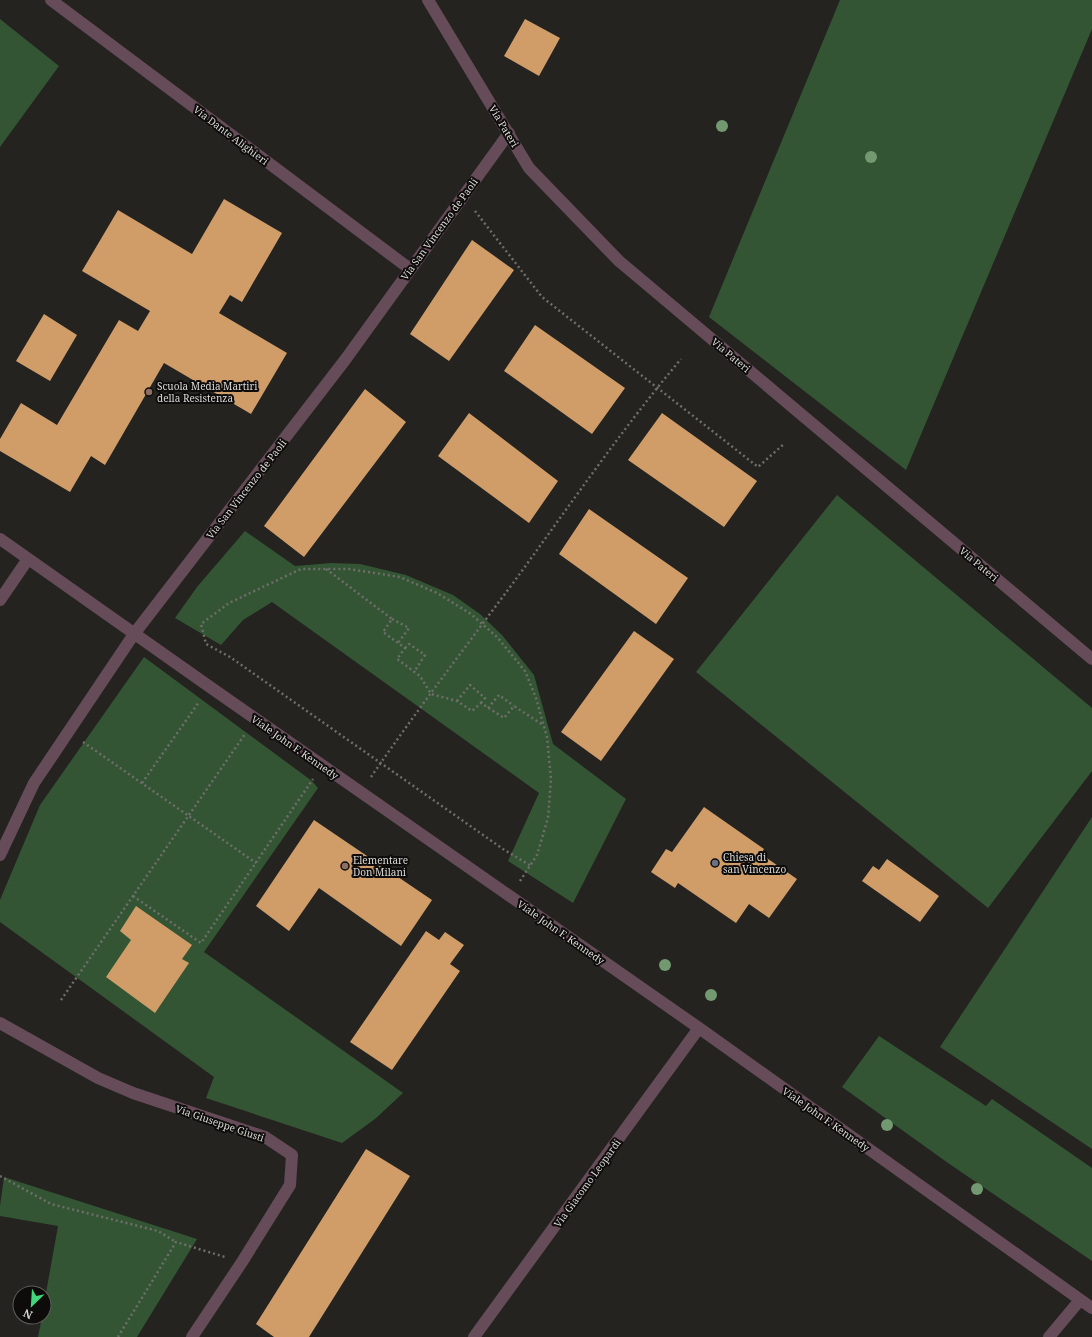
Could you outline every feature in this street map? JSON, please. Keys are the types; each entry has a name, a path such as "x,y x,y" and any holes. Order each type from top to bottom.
{"street":[{"name":"Via Dante Alighieri","path":"51,0 410,269"},
{"name":"Via Pateri","path":"428,0 530,168 619,261 1092,659"},
{"name":"Via San Vincenzo de Paoli","path":"0,855 34,783 134,634 345,360 509,134"},
{"name":"Viale John F. Kennedy","path":"0,539 699,1028 1092,1308"},
{"path":"0,600 28,559"},
{"name":"Via Giuseppe Giusti","path":"0,1023 98,1078 133,1093 265,1137 292,1155 290,1185 242,1262 192,1337"},
{"name":"Via Giacomo Leopardi","path":"474,1337 699,1028"},
{"path":"1049,1337 1080,1300"}],"path":[{"path":"463,197 542,297 758,467 785,443"},
{"path":"360,792 401,732 483,624 643,404 681,359"},
{"path":"326,568 392,618 409,628 398,643"},
{"path":"510,896 531,866 537,855 548,818 551,779 547,737 536,698 526,671 497,637 483,624 471,614 437,593 400,577 349,569 326,568 301,569 229,603 202,624 206,644 230,657 504,849 531,866"},
{"path":"392,618 383,632 405,648"},
{"path":"414,672 425,655 409,644 396,659 414,672 420,676 430,694 457,701 472,711 485,698 470,685 457,701"},
{"path":"142,783 210,687"},
{"path":"488,708 499,695 544,726"},
{"path":"481,703 504,718 514,706"},
{"path":"61,1000 256,719"},
{"path":"68,731 256,863"},
{"path":"133,896 201,944 312,781 324,767"},
{"path":"0,1176 51,1204 158,1231 176,1242 242,1262"},
{"path":"118,1337 176,1242"}],"green space":[{"path":"840,0 1092,0 1092,29 906,470 709,317"},
{"path":"0,19 59,66 0,147"},
{"path":"837,495 1092,708 1092,771 988,908 696,672"},
{"path":"245,531 295,566 331,563 360,564 406,575 453,595 480,614 502,635 534,675 553,744 626,799 573,903 508,861 539,793 272,602 243,620 221,645 175,618 197,587"},
{"path":"144,657 312,781 318,788 204,952 403,1093 375,1119 342,1143 206,1098 214,1077 0,922 0,900 40,805"},
{"path":"1092,817 1092,1149 940,1047"},
{"path":"879,1036 986,1106 992,1099 1092,1168 1092,1261 948,1163 842,1087"},
{"path":"4,1177 197,1239 137,1337 38,1337 40,1325 52,1325 52,1285 47,1285 58,1226 0,1216"}],"building":[{"path":"525,19 560,38 539,76 504,56"},
{"path":"224,199 282,233 242,302 230,295 219,313 287,353 251,414 164,363 105,465 91,456 70,492 0,451 0,439 21,403 57,425 119,320 138,331 150,311 82,271 118,210 192,254"},
{"path":"472,240 514,270 449,361 410,334"},
{"path":"44,314 77,335 50,381 16,361"},
{"path":"535,325 625,388 592,434 504,371"},
{"path":"365,389 406,422 304,557 264,526"},
{"path":"469,413 558,481 529,523 438,456"},
{"path":"662,413 757,481 724,527 628,460"},
{"path":"589,509 688,578 656,624 559,554"},
{"path":"634,631 674,659 601,761 561,732"},
{"name":"Chiesa di san Vincenzo","path":"704,807 764,849 761,854 797,879 769,918 749,904 736,923 678,883 675,888 651,872 666,849 672,852"},
{"path":"314,820 432,900 401,946 319,888 289,931 256,906"},
{"path":"887,859 939,896 920,922 862,881 873,866 879,870"},
{"path":"136,906 192,945 182,959 189,963 155,1013 106,977 131,940 120,931"},
{"path":"426,931 439,940 445,932 464,945 450,964 460,971 392,1070 350,1042"},
{"path":"366,1149 410,1176 309,1337 274,1337 256,1324"}],"place":[{"name":"Scuola Media Martiri della Resistenza","path":"149,392"},
{"name":"Chiesa di san Vincenzo","path":"715,863"},
{"name":"Elementare Don Milani","path":"345,866"}]}
